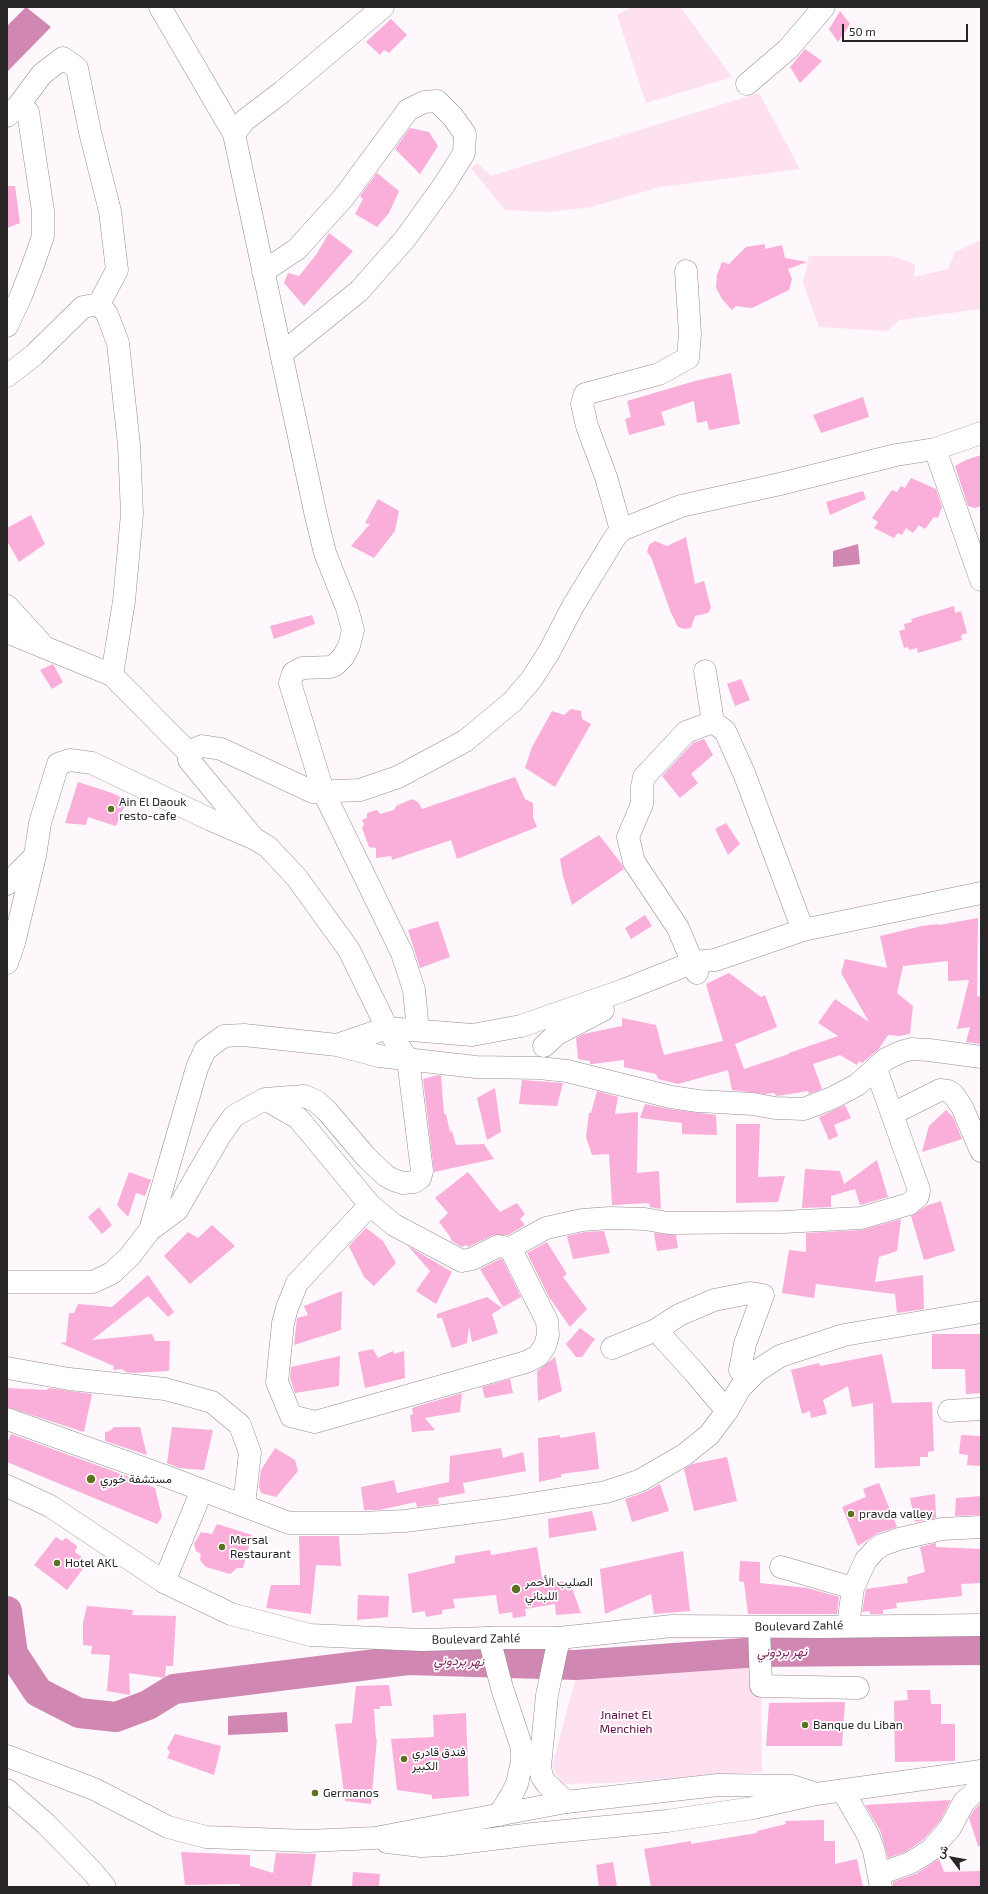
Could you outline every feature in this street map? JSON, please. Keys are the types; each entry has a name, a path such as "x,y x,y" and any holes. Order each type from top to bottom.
{"street":[{"path":"160,7 234,134 325,553 347,608 353,630 349,646 343,657 335,665 330,667 302,668 293,673 290,683 323,791 402,953 414,990 418,1030"},
{"path":"234,134 246,120 282,92 383,7"},
{"path":"746,84 788,49 824,7"},
{"path":"13,111 42,74 62,58 77,68 90,132 110,211 117,270 99,304"},
{"path":"263,272 297,248 344,197 408,110 424,102 437,101 453,117 465,134 464,153 444,185 405,239 359,291 281,354"},
{"path":"7,326 21,296 43,236 43,211 28,112 24,108 13,111"},
{"path":"621,530 606,477 587,426 582,404 585,394 659,374 688,358 690,334 686,271"},
{"path":"7,376 34,355 83,307 99,304"},
{"path":"99,304 108,314 118,343 129,445 132,514 124,601 112,675"},
{"path":"188,752 202,746 221,749 313,792 360,790 398,777 465,741 512,702 531,680 549,652 573,606 621,530 681,506 896,455 935,449 981,433"},
{"path":"935,449 981,580"},
{"path":"7,606 43,645"},
{"path":"7,632 43,645 112,675 188,752 189,760 255,839"},
{"path":"704,671 713,722 725,731 744,773 803,930"},
{"path":"695,968 678,928 634,862 628,837 642,804 642,787 644,777 648,771 686,732 713,722"},
{"path":"7,963 14,943 35,856 40,823 58,764 70,760 92,762 211,820 255,839 268,847 297,878 345,944 364,978 387,1028 408,1060 422,1171 420,1178 414,1182 403,1183 394,1180 386,1176 366,1157 327,1111 316,1101 304,1096 265,1099 234,1116 221,1134 177,1210 150,1230 112,1274 93,1282 7,1282"},
{"path":"7,884 35,856"},
{"path":"539,1068 544,1046 557,1034 603,1011 715,960 803,930 981,893"},
{"path":"337,1045 387,1028 472,1035 528,1024 624,990 695,968"},
{"path":"528,1024 544,1046"},
{"path":"150,1230 197,1068 205,1050 224,1036 244,1035 337,1045 379,1056 476,1067 567,1070 671,1096 698,1101 804,1109 832,1098 857,1085 891,1055 911,1049 981,1057"},
{"path":"472,1035 476,1067"},
{"path":"265,1099 298,1118 370,1205 394,1225 462,1261 472,1259 498,1246 510,1248 546,1228 582,1220 610,1218 645,1219 668,1223 783,1222 861,1218 909,1204 918,1196 919,1190 876,1069"},
{"path":"892,1114 940,1090 948,1091 953,1094 962,1106 981,1151"},
{"path":"370,1205 297,1283 287,1308 283,1323 277,1382 291,1416 315,1422 526,1362 538,1356 545,1346 548,1335 547,1321 510,1248"},
{"path":"612,1348 656,1330 679,1315 714,1300 750,1293 763,1295 745,1344 740,1370 749,1379"},
{"path":"7,1419 244,1505 288,1523 361,1523 444,1516 606,1492 639,1481 684,1455 709,1435 727,1411 740,1388 756,1371 780,1356 844,1335 981,1312"},
{"path":"656,1330 727,1411"},
{"path":"7,1368 68,1379 165,1389 212,1402 240,1425 250,1453 244,1505"},
{"path":"949,1411 981,1409"},
{"name":"Boulevard Zahlé","path":"7,1486 50,1506 164,1582 231,1614 310,1635 422,1640 491,1646 558,1644 672,1626 759,1634 848,1626 981,1626"},
{"path":"164,1582 202,1490"},
{"path":"848,1626 853,1588 866,1560 882,1545 942,1529 981,1526"},
{"path":"781,1567 853,1588"},
{"path":"759,1634 761,1686 858,1688"},
{"path":"558,1644 547,1698 540,1767 542,1778 566,1802"},
{"path":"491,1646 507,1704 522,1748 522,1761 512,1794 499,1815"},
{"path":"507,1704 516,1713 527,1713 547,1698"},
{"path":"7,1756 94,1789 168,1827 188,1834 206,1837 308,1841 375,1838 566,1802 718,1785 792,1786 816,1794"},
{"path":"375,1838 392,1843 421,1846 444,1845 533,1834 667,1821 753,1808 816,1794 981,1771"},
{"path":"843,1791 868,1835 874,1851 880,1881 930,1850 950,1828 964,1802 981,1786"},
{"path":"7,1790 46,1824 106,1887"}],"green space":[{"path":"632,7 680,7 732,77 646,103 617,15"},
{"path":"759,93 800,169 660,187 591,207 549,212 505,210 471,168 477,163 491,176"},
{"path":"981,240 981,309 900,320 887,331 819,327 803,283 809,256 892,256 915,264 914,277 948,269 955,252"},
{"name":"Jnainet El Menchieh","path":"580,1662 761,1662 762,1772 610,1783 562,1784 552,1766"}],"shaded area":[{"path":"26,7 51,27 8,71 7,26"},
{"path":"858,544 860,564 833,567 833,551"},
{"path":"287,1712 288,1732 228,1735 228,1716"}],"building":[{"path":"840,11 850,24 838,42 829,29"},
{"path":"391,19 407,35 389,53 384,50 380,55 366,42"},
{"path":"805,49 822,61 800,83 790,67"},
{"path":"410,128 429,132 438,146 420,174 395,149"},
{"path":"377,173 399,191 389,213 377,227 355,214 363,199 360,196"},
{"path":"7,186 15,186 20,223 7,228"},
{"path":"329,233 353,251 304,306 284,283 288,273 299,276 316,255"},
{"path":"765,244 765,249 782,245 785,258 807,262 788,269 792,279 789,290 752,308 736,306 732,310 722,299 716,288 717,275 722,262 729,264 746,247"},
{"path":"731,373 740,424 709,430 707,421 697,423 694,401 661,412 665,425 629,435 625,419 631,417 627,401 695,381"},
{"path":"863,397 869,417 821,433 813,415"},
{"path":"981,455 981,506 975,508 968,506 955,466 966,460"},
{"path":"911,478 936,489 942,507 938,518 934,517 925,529 919,525 913,533 906,528 902,535 898,533 894,538 874,528 878,522 872,518 892,490 897,492 901,486 905,488"},
{"path":"863,491 866,499 830,515 826,502"},
{"path":"378,499 399,511 395,531 374,558 351,546 370,524 365,523"},
{"path":"31,515 45,544 19,562 7,541 7,528"},
{"path":"686,537 695,584 704,581 711,608 708,613 695,616 691,628 685,629 678,627 671,613 651,557 647,552 649,545 655,541 667,546"},
{"path":"954,606 955,613 961,611 967,633 961,635 962,640 918,653 917,648 909,650 908,647 904,648 899,631 905,629 904,624 912,622 911,619"},
{"path":"312,615 315,624 274,639 270,626"},
{"path":"53,664 63,682 52,689 40,670"},
{"path":"741,679 750,700 735,706 727,684"},
{"path":"571,709 581,711 582,719 591,724 555,787 525,768 532,747 552,711 564,715"},
{"path":"704,739 713,755 691,774 698,783 680,798 662,776 693,743"},
{"path":"515,777 525,799 533,803 533,817 537,827 457,859 451,840 392,860 391,856 376,858 376,848 369,847 362,828 364,824 362,820 367,818 367,813 377,810 380,814 394,810 396,806 412,799 418,802 422,809"},
{"path":"78,782 112,793 127,800 116,826 88,817 86,825 65,823"},
{"path":"726,823 740,844 728,855 715,829"},
{"path":"599,835 624,869 572,905 563,876 560,859"},
{"path":"645,915 652,926 631,939 625,928"},
{"path":"978,918 977,996 981,997 981,1044 966,1042 970,1027 957,1029 969,980 948,981 948,961 903,966 897,993 913,1006 910,1034 899,1036 888,1035 878,1050 862,1063 859,1061 857,1065 840,1055 813,1064 822,1089 809,1094 808,1091 777,1096 774,1093 765,1094 732,1090 728,1070 678,1084 658,1079 656,1074 624,1067 624,1060 590,1064 590,1061 578,1059 576,1038 583,1034 622,1026 622,1018 656,1025 664,1055 723,1041 706,984 729,973 761,997 765,995 777,1027 735,1044 744,1069 789,1054 838,1036 818,1023 835,999 869,1022 841,973 845,959 887,968 880,936 922,926 939,925"},
{"path":"438,921 450,957 420,968 408,930"},
{"path":"438,1075 441,1076 444,1114 446,1114 450,1132 452,1131 456,1145 484,1144 494,1159 434,1172 423,1079"},
{"path":"522,1080 563,1083 557,1106 519,1104"},
{"path":"495,1088 501,1132 487,1140 477,1098"},
{"path":"597,1091 618,1097 615,1114 638,1112 637,1173 659,1171 661,1209 650,1207 649,1203 612,1205 609,1154 592,1155 586,1137 589,1113 591,1113"},
{"path":"645,1104 669,1109 716,1115 717,1135 682,1134 682,1123 640,1118"},
{"path":"845,1105 851,1118 834,1125 838,1136 829,1140 819,1117"},
{"path":"946,1110 953,1117 962,1139 922,1152 929,1126"},
{"path":"736,1124 760,1124 758,1177 785,1176 778,1202 736,1203"},
{"path":"877,1160 888,1197 860,1205 855,1189 831,1196 831,1207 802,1208 805,1169 840,1171 844,1184"},
{"path":"129,1172 151,1180 145,1196 136,1193 128,1217 117,1205"},
{"path":"468,1172 500,1212 517,1203 525,1214 520,1219 525,1225 508,1235 493,1235 468,1247 466,1245 462,1247 452,1241 439,1222 448,1213 435,1198"},
{"path":"941,1201 955,1251 924,1260 911,1216 926,1206"},
{"path":"99,1207 112,1225 102,1234 88,1217"},
{"path":"901,1219 897,1251 879,1257 875,1282 923,1275 924,1309 897,1313 895,1294 816,1284 814,1298 782,1293 789,1250 806,1252 806,1233 862,1230"},
{"path":"212,1225 235,1246 190,1284 164,1256 188,1232 198,1238"},
{"path":"366,1228 383,1241 396,1263 374,1286 364,1277 349,1246"},
{"path":"604,1231 610,1253 573,1259 567,1236 584,1232"},
{"path":"654,1233 676,1235 678,1248 657,1251"},
{"path":"547,1242 567,1274 563,1277 587,1309 570,1327 549,1297 527,1253"},
{"path":"408,1246 452,1272 436,1304 416,1291 430,1271"},
{"path":"502,1259 521,1297 503,1307 480,1269"},
{"path":"148,1275 174,1312 168,1317 148,1296 92,1340 152,1334 155,1341 170,1341 169,1371 133,1373 126,1372 122,1369 113,1370 114,1366 60,1343 66,1342 69,1313 74,1313 78,1304 112,1307"},
{"path":"342,1291 341,1330 294,1345 297,1318 308,1315 304,1306"},
{"path":"487,1297 502,1308 492,1314 498,1333 472,1342 469,1327 467,1343 452,1348 442,1318 437,1318 437,1314"},
{"path":"580,1328 595,1339 582,1357 576,1357 566,1344"},
{"path":"932,1334 981,1334 981,1393 966,1394 965,1369 932,1369"},
{"path":"373,1349 378,1358 393,1351 394,1354 404,1351 405,1378 365,1388 358,1352"},
{"path":"882,1354 892,1403 932,1402 934,1451 928,1452 928,1457 920,1457 920,1466 875,1468 873,1403 852,1407 848,1386 823,1400 827,1414 811,1418 810,1411 802,1414 791,1370 819,1363 820,1366"},
{"path":"340,1356 339,1386 295,1393 290,1378 291,1367"},
{"path":"555,1357 562,1391 538,1401 537,1371"},
{"path":"510,1379 513,1393 485,1398 482,1387"},
{"path":"7,1388 47,1390 48,1388 92,1394 84,1432 7,1407"},
{"path":"462,1393 460,1412 425,1418 435,1430 412,1432 410,1415 413,1415 412,1408"},
{"path":"114,1427 140,1427 147,1455 105,1441 105,1432 110,1431"},
{"path":"172,1427 213,1430 204,1470 179,1468 167,1463"},
{"path":"595,1432 599,1469 561,1474 561,1477 539,1482 538,1438 560,1435 560,1438"},
{"name":"مستشفة خوري","path":"11,1434 124,1475 155,1488 162,1517 157,1524 7,1462 7,1444"},
{"path":"961,1435 981,1436 981,1466 967,1465 968,1455 959,1454"},
{"path":"275,1448 295,1460 298,1471 276,1497 261,1493 259,1486 261,1470"},
{"path":"501,1448 503,1458 523,1452 526,1471 463,1483 465,1493 438,1498 439,1504 417,1507 416,1502 379,1510 364,1510 361,1487 394,1480 397,1493 449,1482 450,1456"},
{"path":"727,1457 737,1501 694,1511 684,1469 692,1464"},
{"path":"879,1483 897,1527 878,1533 858,1546 842,1507 866,1497 863,1489"},
{"path":"660,1484 669,1511 632,1522 625,1499 643,1493"},
{"path":"935,1494 936,1518 915,1522 910,1498"},
{"path":"981,1496 981,1515 955,1516 956,1498"},
{"path":"592,1511 597,1530 549,1538 548,1519"},
{"name":"Mersal Restaurant","path":"217,1524 252,1535 243,1568 237,1568 230,1574 206,1567 200,1560 201,1554 196,1551 194,1544 201,1532 212,1534"},
{"path":"299,1536 339,1536 341,1566 316,1565 311,1614 266,1608 271,1585 300,1585"},
{"path":"56,1537 62,1541 66,1538 77,1546 75,1552 88,1562 67,1590 34,1565"},
{"path":"936,1543 936,1547 981,1549 981,1583 961,1584 962,1596 896,1603 897,1608 883,1610 883,1614 870,1614 870,1611 862,1612 866,1589 908,1583 907,1577 925,1572 920,1547"},
{"path":"537,1547 542,1578 570,1583 581,1613 556,1615 555,1604 525,1609 526,1616 513,1618 512,1612 499,1614 496,1595 453,1599 455,1608 442,1610 442,1614 426,1617 425,1611 412,1613 408,1574 455,1563 455,1556 490,1550 491,1555"},
{"path":"683,1551 690,1611 654,1614 651,1594 605,1614 600,1569"},
{"path":"740,1561 760,1562 760,1583 807,1588 839,1597 837,1614 748,1614 744,1582 739,1581"},
{"path":"358,1595 389,1596 388,1617 357,1620"},
{"path":"87,1606 133,1610 132,1615 176,1616 173,1666 166,1666 165,1678 129,1673 130,1695 107,1691 110,1655 91,1654 92,1646 83,1645 83,1623"},
{"path":"389,1685 392,1706 380,1706 380,1709 374,1709 376,1740 377,1739 371,1804 345,1801 335,1724 352,1723 356,1686"},
{"path":"907,1690 930,1690 931,1704 941,1704 941,1724 955,1724 955,1761 895,1762 894,1701 908,1700"},
{"name":"Banque du Liban","path":"845,1702 842,1746 766,1746 769,1703"},
{"path":"466,1713 469,1796 432,1799 432,1795 397,1790 391,1739 434,1737 433,1715"},
{"path":"175,1734 221,1746 214,1775 167,1758 170,1752 167,1749"},
{"path":"951,1800 940,1821 923,1840 905,1852 888,1858 880,1830 865,1805"},
{"path":"981,1803 981,1846 978,1846 969,1818"},
{"path":"824,1820 824,1841 835,1841 835,1864 857,1859 863,1887 651,1887 644,1849 691,1841 691,1844 757,1833 757,1831 786,1824 785,1821"},
{"path":"181,1852 250,1855 250,1866 273,1873 276,1853 316,1854 311,1887 240,1887 240,1884 185,1885"},
{"path":"939,1859 944,1872 980,1871 981,1887 893,1887 893,1882 916,1874"},
{"path":"613,1862 617,1887 599,1887 596,1865"},
{"path":"353,1872 380,1874 379,1887 352,1887"}],"waterway":[{"name":"نهر بردوني","path":"7,1611 13,1654 38,1692 79,1713 116,1717 148,1705 174,1689 408,1660 576,1665 759,1652 981,1650"}],"place":[{"name":"Ain El Daouk resto-cafe","path":"111,809"},
{"name":"مستشفة خوري","path":"91,1479"},
{"name":"pravda valley","path":"851,1514"},
{"name":"Mersal Restaurant","path":"222,1547"},
{"name":"Hotel AKL","path":"57,1563"},
{"name":"الصليب الأحمر اللبناني","path":"516,1589"},
{"name":"Banque du Liban","path":"805,1725"},
{"name":"فندق قادري الكبير","path":"404,1759"},
{"name":"Germanos","path":"315,1793"}]}
